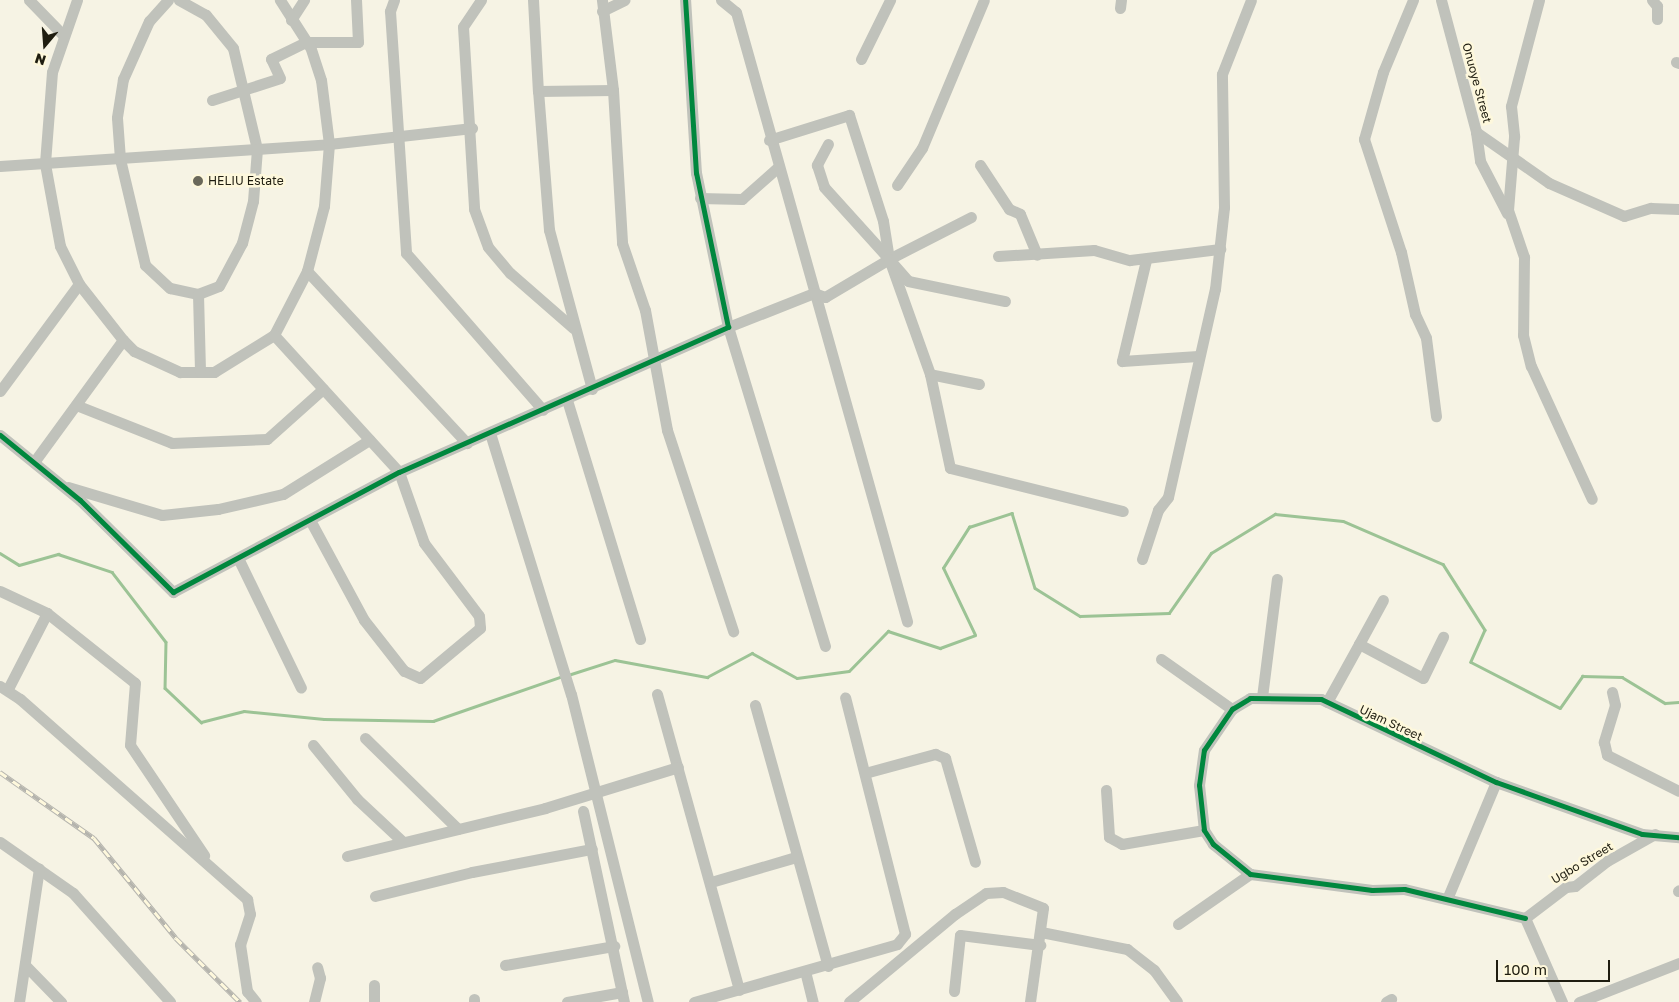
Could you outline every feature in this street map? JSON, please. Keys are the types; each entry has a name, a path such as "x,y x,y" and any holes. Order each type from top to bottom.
{"street":[{"path":"29,0 63,35"},
{"path":"77,0 63,35 52,72 45,164 60,246 79,284 123,340 134,351 180,372 214,372 274,335 307,271 324,206 329,144 320,80 306,42 280,0"},
{"path":"168,0 149,21 123,79 117,118 120,159 145,266 170,288 198,294 219,286 242,243 253,201 257,149 233,48 206,15 179,0"},
{"path":"291,20 304,0"},
{"path":"212,100 280,78 271,59 306,42 358,42 356,0"},
{"path":"394,0 390,11 400,137 406,253 543,410"},
{"path":"481,0 463,27 472,128 474,209 488,247 510,273 574,329"},
{"path":"533,0 549,230 574,329 592,389"},
{"path":"625,0 602,6 614,90 622,243 645,310 652,363 667,430 733,632"},
{"path":"685,0 700,198 728,327 825,646"},
{"path":"721,0 736,12 769,140 907,621"},
{"path":"861,59 890,0"},
{"path":"897,185 922,148 984,0"},
{"path":"1142,559 1158,510 1168,497 1220,249 1222,74 1252,0"},
{"path":"1413,0 1383,72 1364,140 1401,252 1415,314 1426,338 1434,371 1436,416"},
{"name":"Onuoye Street","path":"1441,0 1476,132 1511,155 1549,184 1624,216 1651,208 1679,209"},
{"path":"1539,0 1511,106 1508,210 1524,257 1524,335 1531,366 1592,499"},
{"path":"1652,0 1657,6 1657,19"},
{"path":"538,91 614,90"},
{"path":"769,140 850,115 883,220 889,259 930,374 950,468 1123,511"},
{"path":"0,166 329,144 472,128"},
{"path":"1476,132 1480,161 1514,224"},
{"path":"828,144 817,165 824,187 908,281 1005,301"},
{"path":"980,165 1009,209 1020,214 1037,255"},
{"path":"700,198 742,199 777,168"},
{"path":"0,435 62,486 173,592 399,472 652,363 728,327 814,293 824,297 889,259 971,217"},
{"path":"998,256 1094,250 1121,260 1146,260 1220,249"},
{"path":"1146,260 1122,361 1198,356"},
{"path":"307,271 467,443"},
{"path":"0,391 79,284"},
{"path":"198,294 200,372"},
{"path":"274,335 399,472 424,543 479,616 480,628 420,678 404,671 364,620 310,520"},
{"path":"34,462 123,340"},
{"path":"930,374 979,384"},
{"path":"76,405 172,444 267,439 323,389"},
{"path":"567,400 640,639"},
{"path":"490,433 571,694 648,1002"},
{"path":"62,486 162,515 218,509 283,494 369,440"},
{"path":"238,558 301,688"},
{"path":"1262,697 1277,579"},
{"path":"0,591 47,613 135,683 130,745 155,788 217,872"},
{"path":"1327,702 1383,600"},
{"path":"47,613 4,688 217,872 251,906 240,944 247,991 256,1002"},
{"path":"1358,644 1423,678 1443,637"},
{"path":"1161,659 1232,709 1204,750 1199,785 1204,830 1213,844 1250,874 1372,890 1404,889 1525,918 1562,1002"},
{"path":"1612,692 1615,706 1604,742 1607,755 1679,791"},
{"path":"657,694 711,882 739,990"},
{"path":"694,1002 828,966 897,944 905,934 845,697"},
{"name":"Ujam Street","path":"1232,709 1262,697 1303,697 1327,702 1496,782 1617,826 1679,837"},
{"path":"755,705 828,966"},
{"path":"365,738 458,829"},
{"path":"314,745 357,799 404,842"},
{"path":"865,773 935,754 945,758 975,862"},
{"path":"347,856 595,794 678,767"},
{"path":"1447,899 1496,782"},
{"path":"1106,790 1109,837 1122,844 1204,830"},
{"path":"567,1002 623,997 614,946 583,811"},
{"name":"Ugbo Street","path":"1525,918 1566,887 1575,886 1607,861 1656,833"},
{"path":"0,842 74,893 170,1002"},
{"path":"375,896 472,872 592,849"},
{"path":"711,882 796,857"},
{"path":"19,1002 39,868"},
{"path":"1178,924 1250,874"},
{"path":"849,1002 955,914 986,894 1003,892 1044,908 1030,1002"},
{"path":"954,991 960,935 955,914"},
{"path":"1041,932 1127,950 1154,970 1177,1002"},
{"path":"960,935 1040,945"},
{"path":"505,965 614,946"},
{"path":"1579,1002 1679,963"},
{"path":"25,965 61,1002"},
{"path":"314,1002 320,978 317,968"},
{"path":"805,971 812,1002"},
{"path":"374,985 374,1002"}],"waterway":[{"path":"568,675 615,660 707,677 752,653 797,678 849,671 888,631 940,648 975,635 943,568 969,527 1012,513 1035,588 1080,616 1169,613 1211,553 1275,514 1343,521 1443,564 1485,630 1471,662 1560,708 1582,676 1622,677 1665,703 1679,702"},
{"path":"0,553 19,565 58,554 112,572 166,642 165,688 201,722 244,711 324,719 433,721 563,676"}],"railway":[{"path":"0,772 94,838 176,938 240,1002"}],"cycle path":[{"path":"0,435 80,500 173,592 399,472 728,327 696,173 685,0"},
{"path":"1525,918 1404,889 1372,890 1250,874 1213,844 1204,830 1199,785 1204,750 1232,709 1250,698 1321,699 1496,782 1642,834 1679,837"}],"place":[{"name":"HELIU Estate","path":"198,181"}]}
